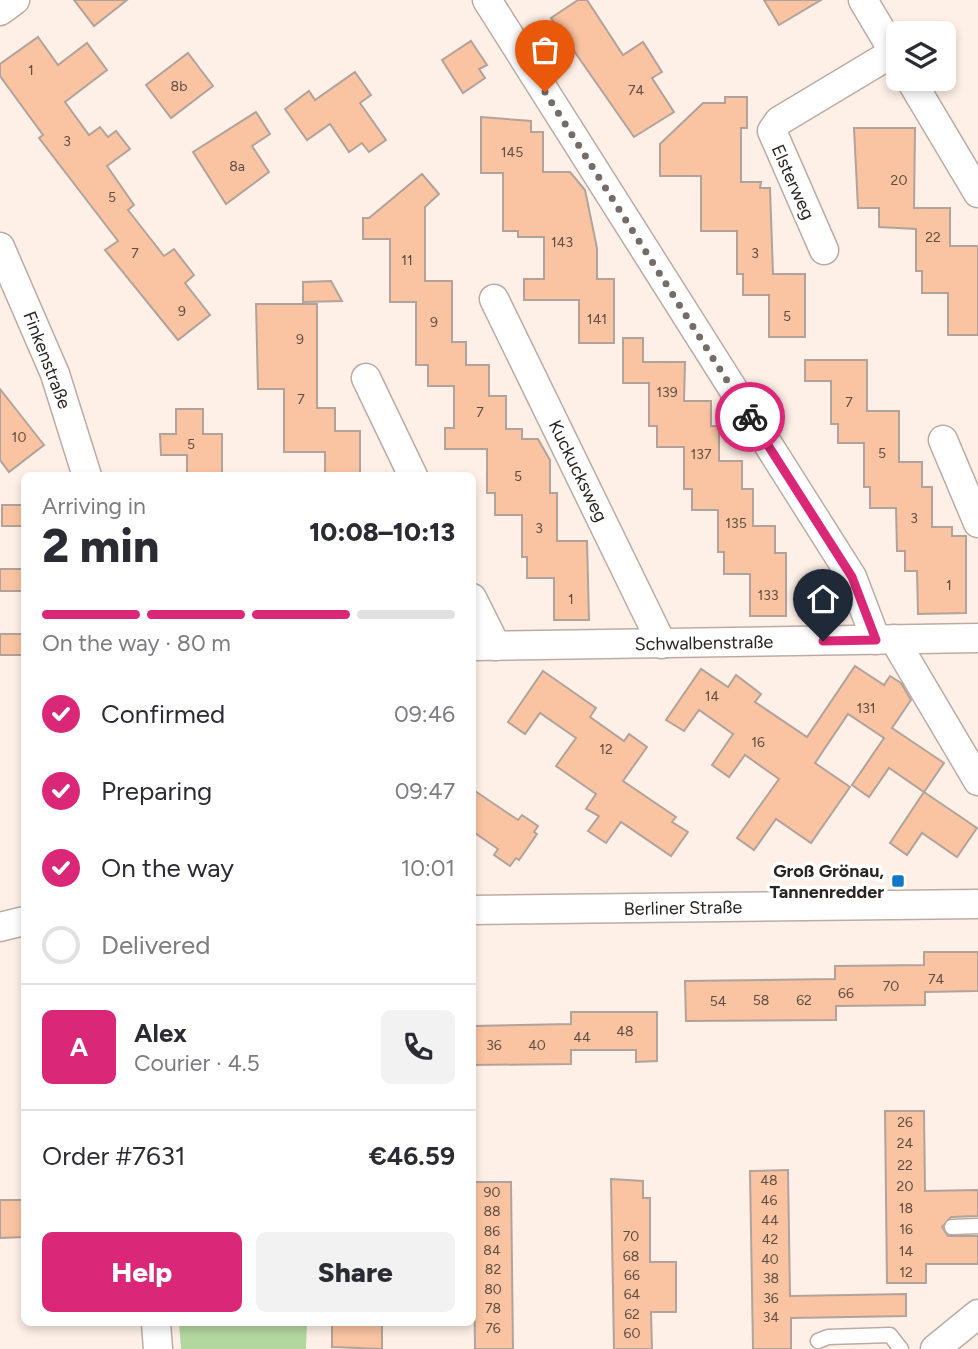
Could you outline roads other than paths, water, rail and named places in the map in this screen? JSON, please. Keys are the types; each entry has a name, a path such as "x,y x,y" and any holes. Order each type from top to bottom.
{"street":[{"path":"0,11 15,0"},
{"path":"487,0 852,577 885,640 978,781"},
{"path":"863,0 886,38"},
{"name":"Elsterweg","path":"824,250 772,131 779,121 886,61"},
{"path":"917,91 978,192"},
{"name":"Finkenstraße","path":"0,247 55,374 86,472"},
{"name":"Kuckucksweg","path":"494,299 662,644"},
{"path":"366,378 411,472"},
{"path":"943,440 978,523"},
{"path":"476,614 484,646"},
{"name":"Schwalbenstraße","path":"484,646 978,638"},
{"name":"Berliner Straße","path":"476,911 978,904"},
{"path":"0,927 21,922"},
{"path":"935,1349 978,1314"},
{"path":"156,1326 158,1349"}],"lane":[{"path":"952,1227 978,1226"},
{"path":"818,1340 828,1337 890,1335 901,1349"}],"place":[{"name":"Groß Grönau, Tannenredder","path":"898,881"}]}
